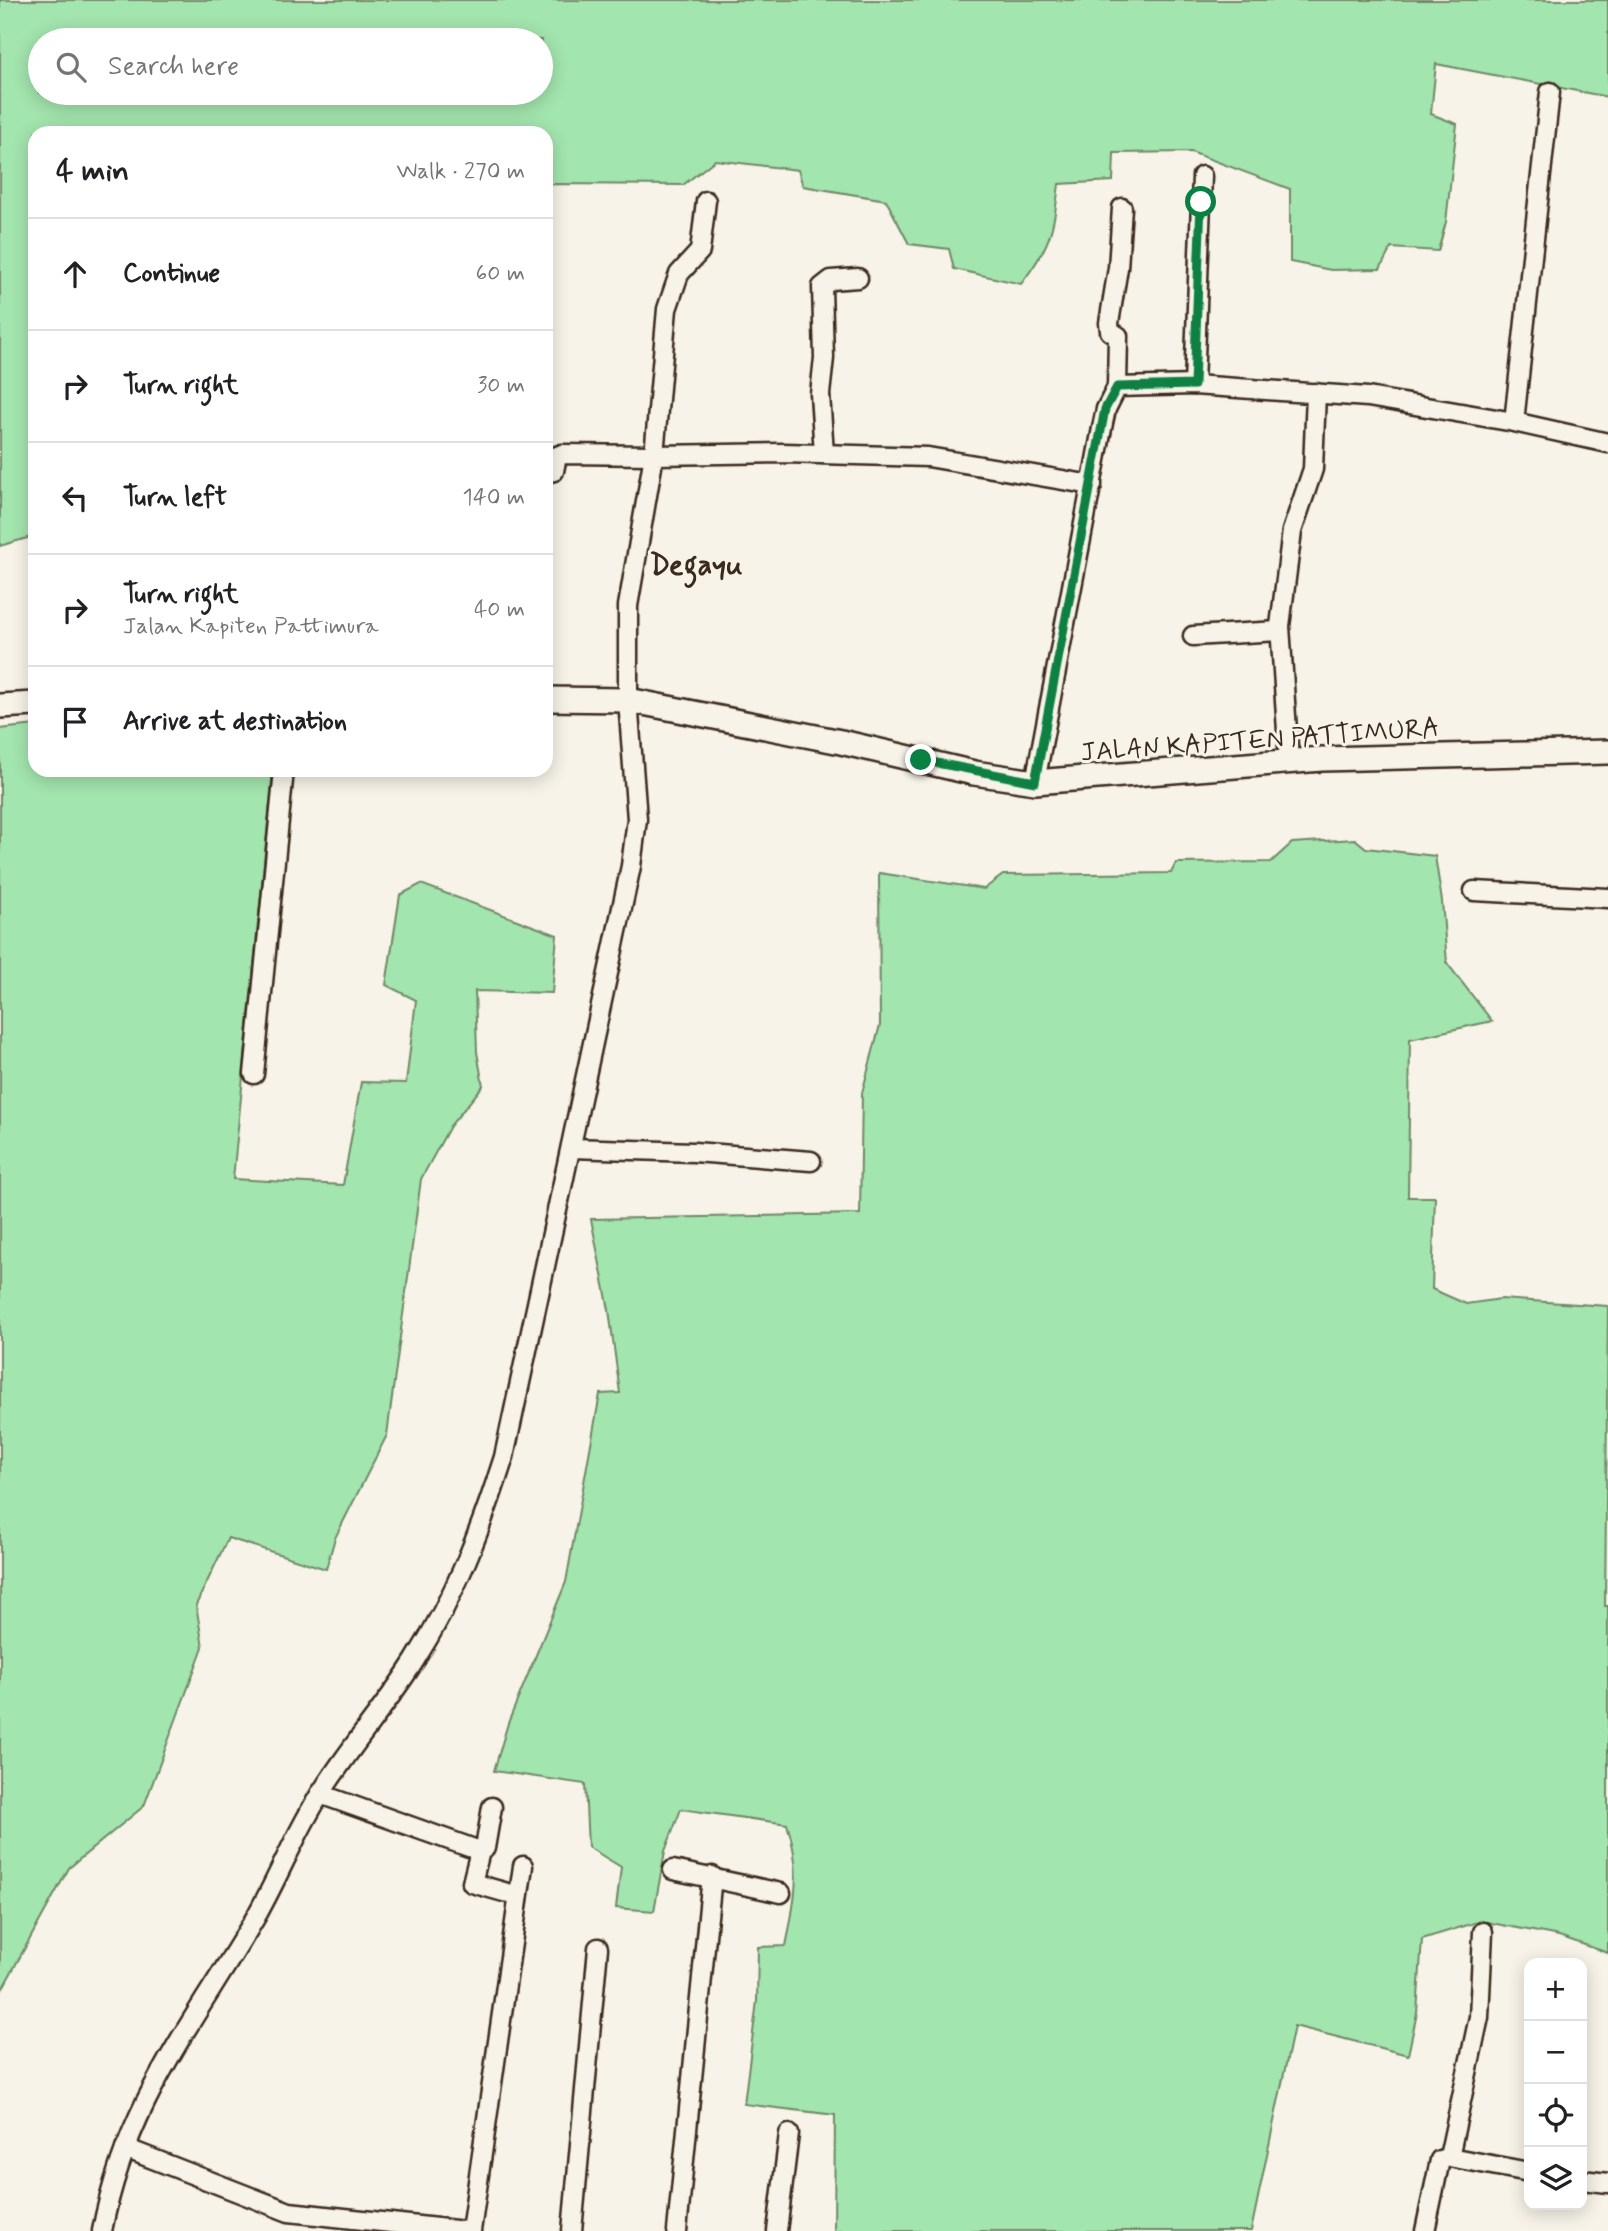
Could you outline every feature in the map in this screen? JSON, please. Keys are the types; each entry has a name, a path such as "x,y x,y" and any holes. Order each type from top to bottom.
{"street":[{"path":"1514,422 1550,92"},
{"path":"1194,385 1202,176"},
{"path":"103,2231 135,2120 167,2058 255,1919 320,1794 415,1660 473,1551 504,1457 635,843 638,819 628,700 628,606 654,455 667,309 679,274 700,251 706,201"},
{"path":"1035,782 1105,409 1117,387 1118,336 1110,331 1108,323 1118,268 1122,208"},
{"path":"824,454 820,394 824,345 822,287 831,279 858,278"},
{"path":"1117,387 1194,385 1368,397 1514,422 1608,443"},
{"path":"1289,761 1279,631 1292,531 1313,469 1316,393"},
{"path":"553,471 557,456 562,454 824,454 928,457 1092,485"},
{"path":"1193,636 1279,631"},
{"name":"JALAN KAPITEN PATTIMURA","path":"553,699 628,700 841,742 974,773 1035,782 1289,761 1608,752"},
{"path":"0,706 28,704"},
{"path":"254,1074 283,777"},
{"path":"1474,891 1608,895"},
{"path":"571,1149 694,1152 811,1161"},
{"path":"320,1794 480,1851"},
{"path":"492,1807 485,1848 480,1851 472,1883 518,1896"},
{"path":"471,2231 523,1866"},
{"path":"673,1870 712,1876 781,1893"},
{"path":"677,2231 712,1876"},
{"path":"1449,2157 1479,2017 1483,1932"},
{"path":"572,2231 598,1948"},
{"path":"777,2231 789,2134"},
{"path":"125,2148 289,2212 465,2231"},
{"path":"1425,2231 1437,2164 1449,2157 1524,2171"},
{"path":"1587,2181 1608,2183"}],"green space":[{"path":"0,0 1608,0 1608,97 1436,64 1431,114 1457,124 1446,222 1438,251 1391,248 1380,269 1331,270 1290,262 1290,189 1191,152 1114,153 1113,181 1059,184 1055,214 1045,248 1021,284 954,269 949,249 909,244 886,200 803,186 798,170 715,160 683,185 553,184 553,126 28,126 28,538 0,546"},
{"path":"28,726 28,777 272,777 233,1179 343,1185 361,1082 406,1083 416,1000 386,985 400,895 421,884 557,935 552,993 475,991 477,1052 483,1086 450,1126 421,1179 387,1435 335,1538 326,1569 228,1538 196,1605 203,1647 144,1806 69,1868 0,1993 0,729"},
{"path":"1355,839 1366,848 1435,856 1447,963 1492,1021 1410,1039 1408,1197 1435,1197 1432,1289 1466,1304 1501,1299 1608,1306 1605,1606 1608,1606 1608,1953 1559,1936 1481,1921 1422,1939 1417,2013 1408,2055 1294,2026 1251,2231 834,2231 835,2115 744,2104 757,2001 758,1947 786,1946 792,1914 796,1871 787,1824 681,1809 665,1851 654,1911 616,1908 621,1867 588,1847 585,1784 494,1771 508,1723 566,1582 600,1394 620,1393 609,1310 591,1219 860,1214 862,1093 880,1025 879,873 984,889 1003,875 1171,873 1176,863 1271,862 1292,843"}],"district":[{"name":"Degayu","path":"696,564"}],"route":[{"path":"921,760 974,773 1035,782 1105,409 1117,387 1194,385 1201,202"}]}
